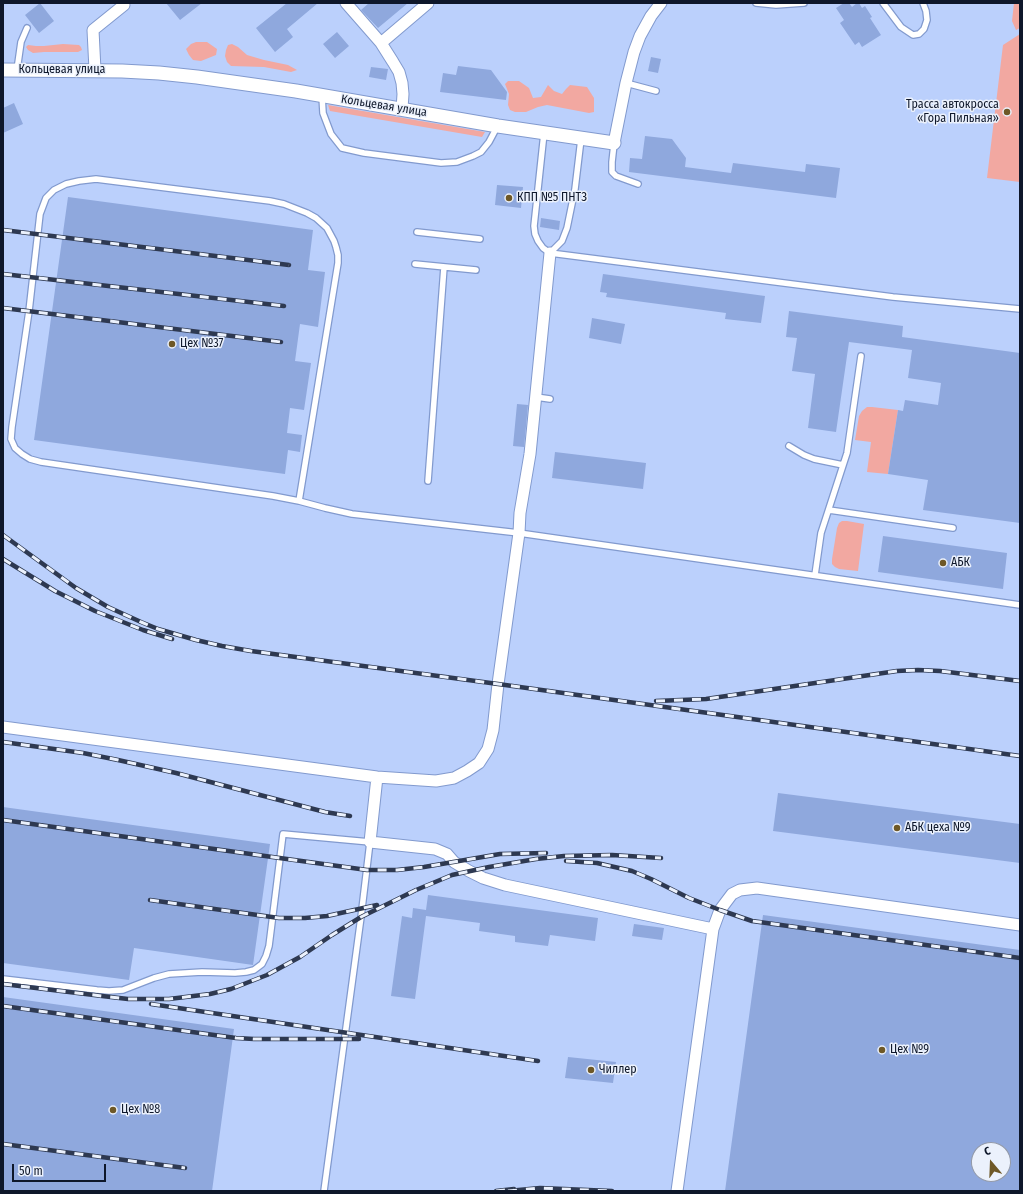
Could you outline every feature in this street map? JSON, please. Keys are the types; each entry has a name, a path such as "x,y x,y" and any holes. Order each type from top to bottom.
{"street":[{"path":"346,3 381,43 394,62 402,84 402,109"},
{"path":"381,43 428,3"},
{"path":"614,143 632,58 640,36 651,16 661,3"},
{"path":"95,70 93,30 124,5"},
{"name":"Кольцевая улица","path":"3,70 95,70 159,73 197,77 296,91 498,126 614,143"},
{"path":"3,727 377,777 436,781 454,778 479,763 488,749 493,730 519,533 520,513 530,454 550,253"},
{"path":"377,777 370,842 435,849 447,854 454,862 469,871 483,878 505,885 713,929"},
{"path":"677,1191 713,929 720,910 732,894 740,890 757,888 1020,925"}],"lane":[{"path":"756,3 776,5 804,3"},
{"path":"883,3 901,27 913,35 920,34 924,30 927,20 924,3"},
{"path":"17,70 21,42 27,28"},
{"path":"626,84 656,92"},
{"path":"322,96 323,113 331,134 342,148 364,153 441,163 457,162 481,152 489,142 498,126"},
{"path":"544,133 534,226 535,234 541,244 550,253 893,297 1020,310"},
{"path":"550,253 562,241 571,213 581,139"},
{"path":"614,143 612,172 616,176 638,184"},
{"path":"299,501 338,263 336,247 327,228 316,218 307,213 284,204 270,201 96,179 66,184 54,190 46,198 40,214 29,311 12,427 12,439 15,448 26,457 41,462 273,496 352,514 519,533 1020,605"},
{"path":"417,232 480,239"},
{"path":"415,264 476,270"},
{"path":"428,481 444,267"},
{"path":"815,575 821,533 847,453 861,356"},
{"path":"536,396 550,399"},
{"path":"789,446 814,459 843,465"},
{"path":"829,510 953,528"},
{"path":"3,979 109,991 123,990 169,974 202,972 235,973 254,970 262,964 269,946 283,834 370,842 362,917 324,1191"}],"shaded area":[{"path":"1014,3 1020,3 1020,28 1016,30 1012,21"},
{"name":"Трасса автокросса «Гора Пильная»","path":"1020,34 1020,182 987,178 1003,45"},
{"path":"196,42 207,42 217,49 216,55 201,61 193,60 186,49 191,44"},
{"path":"63,44 79,45 82,50 78,52 33,53 26,47 28,45 44,46"},
{"path":"232,44 247,55 288,65 297,70 291,72 264,67 231,66 227,62 225,56 228,45"},
{"path":"508,81 519,81 529,88 533,98 541,97 548,85 554,91 562,94 570,85 587,87 594,98 594,112 589,113 547,105 526,112 515,112 510,110 508,105 509,94 505,84"},
{"path":"328,105 485,132 482,137 330,111"},
{"path":"867,407 898,410 888,474 867,472 871,442 855,440 859,416"},
{"path":"842,521 864,524 858,571 839,569 832,564 837,528 839,523"}],"building":[{"path":"40,3 54,21 39,33 25,15"},
{"path":"166,3 202,3 180,20"},
{"path":"287,3 318,3 287,29 293,37 275,52 256,28"},
{"path":"369,3 408,3 378,28 361,10"},
{"path":"844,3 849,3 852,7 857,3 859,3 862,8 865,6 872,17 870,18 881,35 862,47 859,42 855,45 840,23 844,20 836,8"},
{"path":"337,32 349,46 335,58 323,44"},
{"path":"651,57 661,59 658,73 648,71"},
{"path":"458,66 491,70 507,92 506,100 440,92 443,73 456,75"},
{"path":"371,67 388,69 386,80 369,77"},
{"path":"14,103 23,124 3,133 3,108"},
{"path":"645,136 672,139 686,158 685,167 731,173 733,163 805,172 806,164 840,168 836,198 629,172 630,158 642,159"},
{"name":"КПП №5 ПНТЗ","path":"497,185 523,187 521,208 495,205"},
{"name":"Цех №37","path":"68,197 313,230 308,270 325,272 318,327 300,324 295,361 311,363 304,410 290,408 287,433 302,435 300,452 288,450 285,474 34,440"},
{"path":"541,218 560,221 559,230 540,227"},
{"path":"603,274 765,296 761,323 725,319 726,313 606,297 607,293 600,292"},
{"path":"789,311 903,326 902,337 1020,353 1020,523 923,510 928,480 888,474 898,410 903,411 905,400 938,405 941,383 908,378 912,350 849,342 836,432 808,428 815,374 792,371 797,338 786,337"},
{"path":"592,318 625,324 621,344 589,338"},
{"path":"517,404 528,405 524,447 513,446"},
{"path":"555,452 646,463 643,489 552,478"},
{"name":"АБК","path":"883,536 1007,553 1003,589 878,572"},
{"name":"АБК цеха №9","path":"778,793 1020,824 1020,863 773,831"},
{"path":"3,807 270,844 253,965 134,948 129,980 3,963"},
{"path":"428,895 598,918 595,941 550,935 548,946 515,942 515,936 479,931 480,923 426,916 415,999 391,996 402,916 412,918 413,908 426,910"},
{"name":"Цех №9","path":"763,915 1020,950 1020,1191 725,1191"},
{"path":"634,924 664,928 662,940 632,936"},
{"name":"Цех №8","path":"3,997 234,1029 212,1191 3,1191"},
{"name":"Чиллер","path":"568,1057 616,1062 613,1083 565,1078"}],"railway":[{"path":"3,230 289,265"},
{"path":"3,274 284,306"},
{"path":"3,308 281,342"},
{"path":"3,535 76,588 108,607 158,629 222,646 1020,756"},
{"path":"3,559 55,591 95,611 143,630 172,639"},
{"path":"656,701 706,699 897,671 940,671 1020,681"},
{"path":"3,742 83,753 118,760 176,773 325,812 350,816"},
{"path":"3,820 367,870 397,870 424,867 500,854 546,853"},
{"path":"3,984 128,999 169,999 210,994 231,989 267,975 300,957 361,917 416,890 452,875 536,859 564,856 612,855 661,858"},
{"path":"566,861 597,863 632,871 689,898 752,921 1020,958"},
{"path":"150,900 279,918 327,916 377,905"},
{"path":"151,1004 538,1061"},
{"path":"3,1006 236,1038 359,1039"},
{"path":"3,1144 185,1168"},
{"path":"508,1191 540,1188 612,1191"},
{"path":"496,1191 514,1189"}],"place":[{"name":"Трасса автокросса «Гора Пильная»","path":"1007,112"},
{"name":"КПП №5 ПНТЗ","path":"509,198"},
{"name":"Цех №37","path":"172,344"},
{"name":"АБК","path":"943,563"},
{"name":"АБК цеха №9","path":"897,828"},
{"name":"Цех №9","path":"882,1050"},
{"name":"Чиллер","path":"591,1070"},
{"name":"Цех №8","path":"113,1110"}]}
